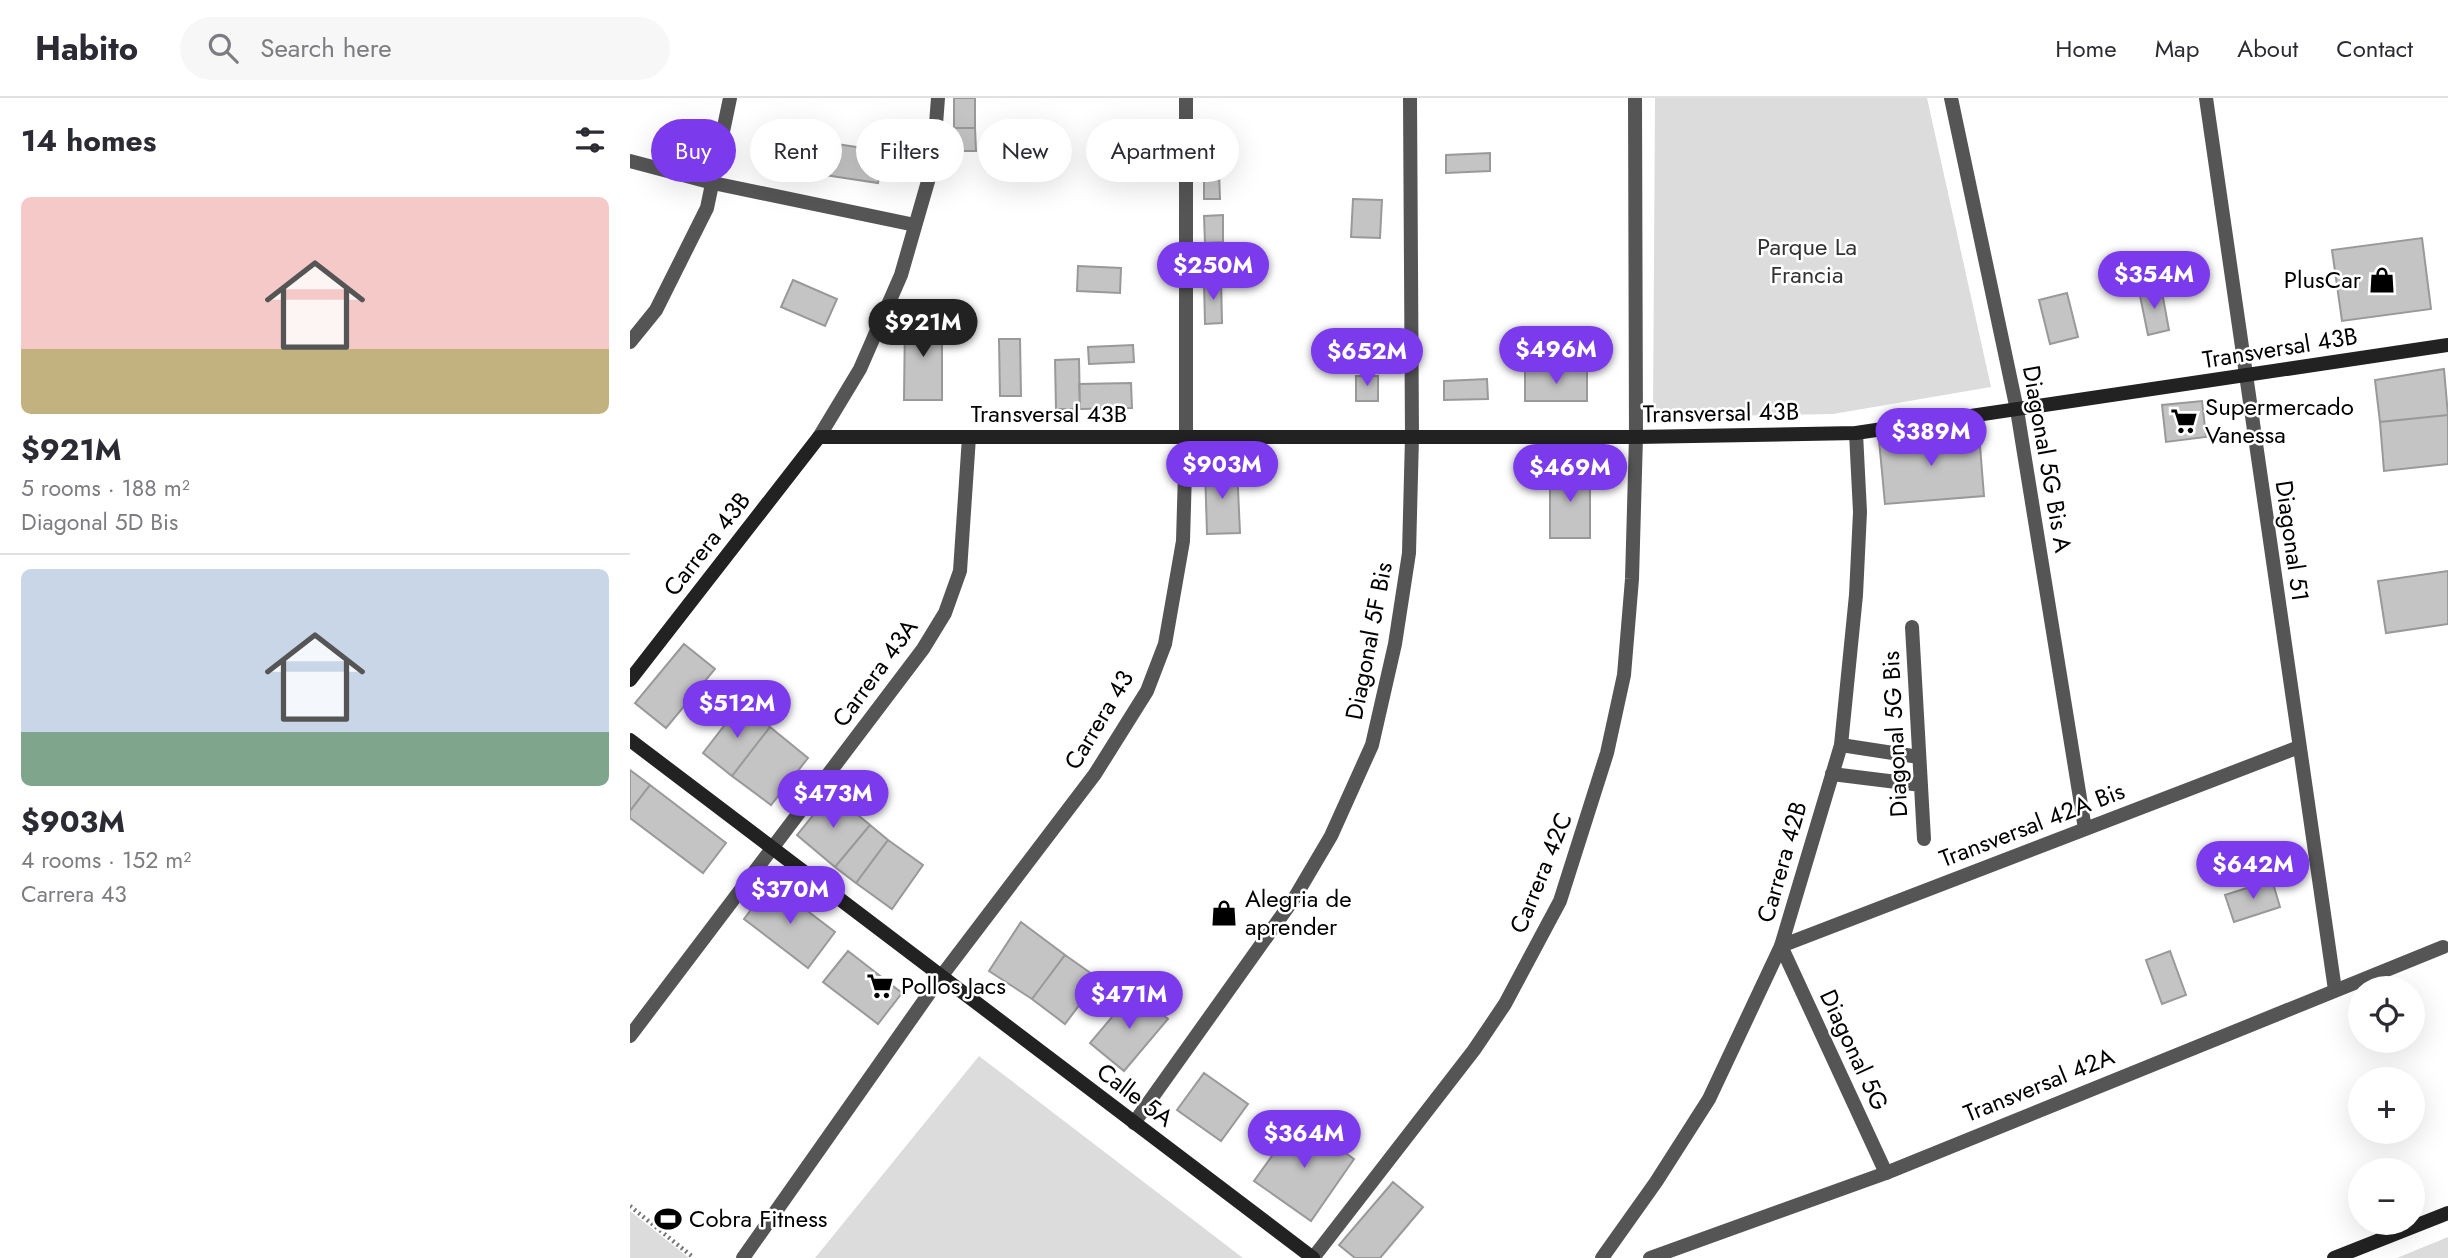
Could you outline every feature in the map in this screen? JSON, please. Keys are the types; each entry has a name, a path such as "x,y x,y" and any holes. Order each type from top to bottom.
{"street":[{"path":"630,342 656,310 707,208 730,98"},
{"path":"819,437 860,369 901,275 933,164 938,98"},
{"name":"Carrera 43","path":"743,1258 940,978 1095,774 1147,691 1165,644 1183,541 1186,437 1186,98"},
{"name":"Diagonal 5F Bis","path":"1134,1123 1295,897 1331,836 1372,745 1395,644 1409,552 1412,437 1410,98"},
{"name":"Carrera 42C","path":"1313,1258 1474,1050 1523,973 1560,901 1604,765 1624,675 1632,579 1636,437 1635,98"},
{"name":"Diagonal 5G Bis A","path":"1951,98 2017,410 2085,830"},
{"name":"Diagonal 51","path":"2206,98 2335,990"},
{"path":"630,161 713,183 915,225"},
{"name":"Transversal 43B","path":"819,437 1636,437 1857,433 2448,345"},
{"name":"Carrera 42B","path":"1602,1258 1656,1182 1709,1099 1781,946 1841,745 1857,595 1860,512 1857,433"},
{"name":"Carrera 43B","path":"630,680 819,437"},
{"name":"Carrera 43A","path":"630,1036 923,649 945,613 960,571 969,437"},
{"name":"Diagonal 5G Bis","path":"1912,627 1924,839"},
{"name":"Calle 5A","path":"630,740 940,978 1313,1258"},
{"path":"1841,745 1919,757"},
{"name":"Transversal 42A Bis","path":"1781,946 2299,747"},
{"path":"1832,775 1921,785"},
{"name":"Diagonal 5G","path":"1781,946 1886,1172"},
{"name":"Transversal 42A","path":"1650,1258 1886,1172 2443,947"},
{"path":"2334,1258 2448,1213"}],"path":[{"path":"630,1206 694,1258"}],"green space":[{"name":"Parque La Francia","path":"1655,98 1927,98 1991,387 1833,414 1653,417"},
{"path":"979,1056 1243,1258 815,1258"},
{"path":"630,1211 689,1258 630,1258"},
{"path":"2448,1237 2448,1258 2397,1258"}],"building":[{"path":"954,98 975,98 975,128 964,128 964,119 954,119"},
{"path":"964,128 975,128 976,151 964,151"},
{"path":"842,145 856,147 856,180 842,178"},
{"path":"1490,153 1490,171 1446,173 1446,155"},
{"path":"1204,182 1219,182 1220,199 1204,199"},
{"path":"1353,199 1382,200 1380,238 1351,237"},
{"path":"1223,215 1223,242 1205,243 1204,216"},
{"name":"PlusCar","path":"2422,238 2431,309 2342,321 2332,250"},
{"path":"1078,266 1121,268 1120,293 1077,291"},
{"path":"793,280 837,299 825,326 781,307"},
{"path":"1221,280 1222,323 1205,324 1204,281"},
{"path":"2161,287 2169,330 2148,335 2139,291"},
{"path":"2067,293 2078,337 2050,344 2039,300"},
{"path":"905,318 942,318 942,400 904,400"},
{"path":"999,339 1020,339 1021,396 1000,396"},
{"path":"1133,345 1134,362 1089,364 1088,347"},
{"path":"1079,359 1080,409 1056,409 1055,360"},
{"path":"2444,369 2448,415 2380,422 2375,380"},
{"path":"1525,370 1587,370 1587,401 1525,401"},
{"path":"1356,376 1378,376 1378,401 1356,401"},
{"path":"1487,379 1488,399 1444,400 1444,381"},
{"path":"1131,383 1132,408 1080,409 1079,384"},
{"name":"Supermercado Vanessa","path":"2202,401 2206,437 2166,442 2162,405"},
{"path":"2448,415 2448,464 2384,471 2380,422"},
{"path":"1961,433 1980,446 1984,496 1885,504 1879,440"},
{"path":"1237,467 1240,533 1207,534 1205,469"},
{"path":"1550,469 1590,469 1590,538 1550,538"},
{"path":"2448,571 2448,624 2386,633 2378,581"},
{"path":"684,644 715,669 666,728 635,703"},
{"path":"741,704 770,727 732,776 703,753"},
{"path":"770,727 808,758 771,805 732,776"},
{"path":"630,770 650,785 630,811"},
{"path":"650,785 726,843 703,873 630,818 630,811"},
{"path":"831,793 870,825 835,867 797,835"},
{"path":"870,825 888,840 856,883 835,867"},
{"path":"888,840 923,865 892,909 856,883"},
{"path":"2272,880 2280,907 2234,922 2225,895"},
{"path":"771,883 835,932 808,968 744,919"},
{"path":"1021,922 1065,955 1032,999 989,971"},
{"path":"848,951 902,993 878,1024 823,982"},
{"path":"2170,951 2186,995 2162,1004 2146,960"},
{"path":"1065,955 1099,979 1065,1024 1032,999"},
{"path":"1134,991 1168,1019 1124,1071 1090,1043"},
{"path":"1204,1073 1248,1104 1221,1141 1177,1110"},
{"path":"1298,1120 1354,1159 1311,1221 1254,1181"},
{"path":"1393,1182 1423,1207 1380,1258 1355,1258 1339,1245"}],"place":[{"name":"PlusCar","path":"2382,280"},
{"name":"Supermercado Vanessa","path":"2184,421"},
{"name":"Alegria de aprender","path":"1224,913"},
{"name":"Pollos Jacs","path":"880,986"},
{"name":"Cobra Fitness","path":"668,1219"}]}
